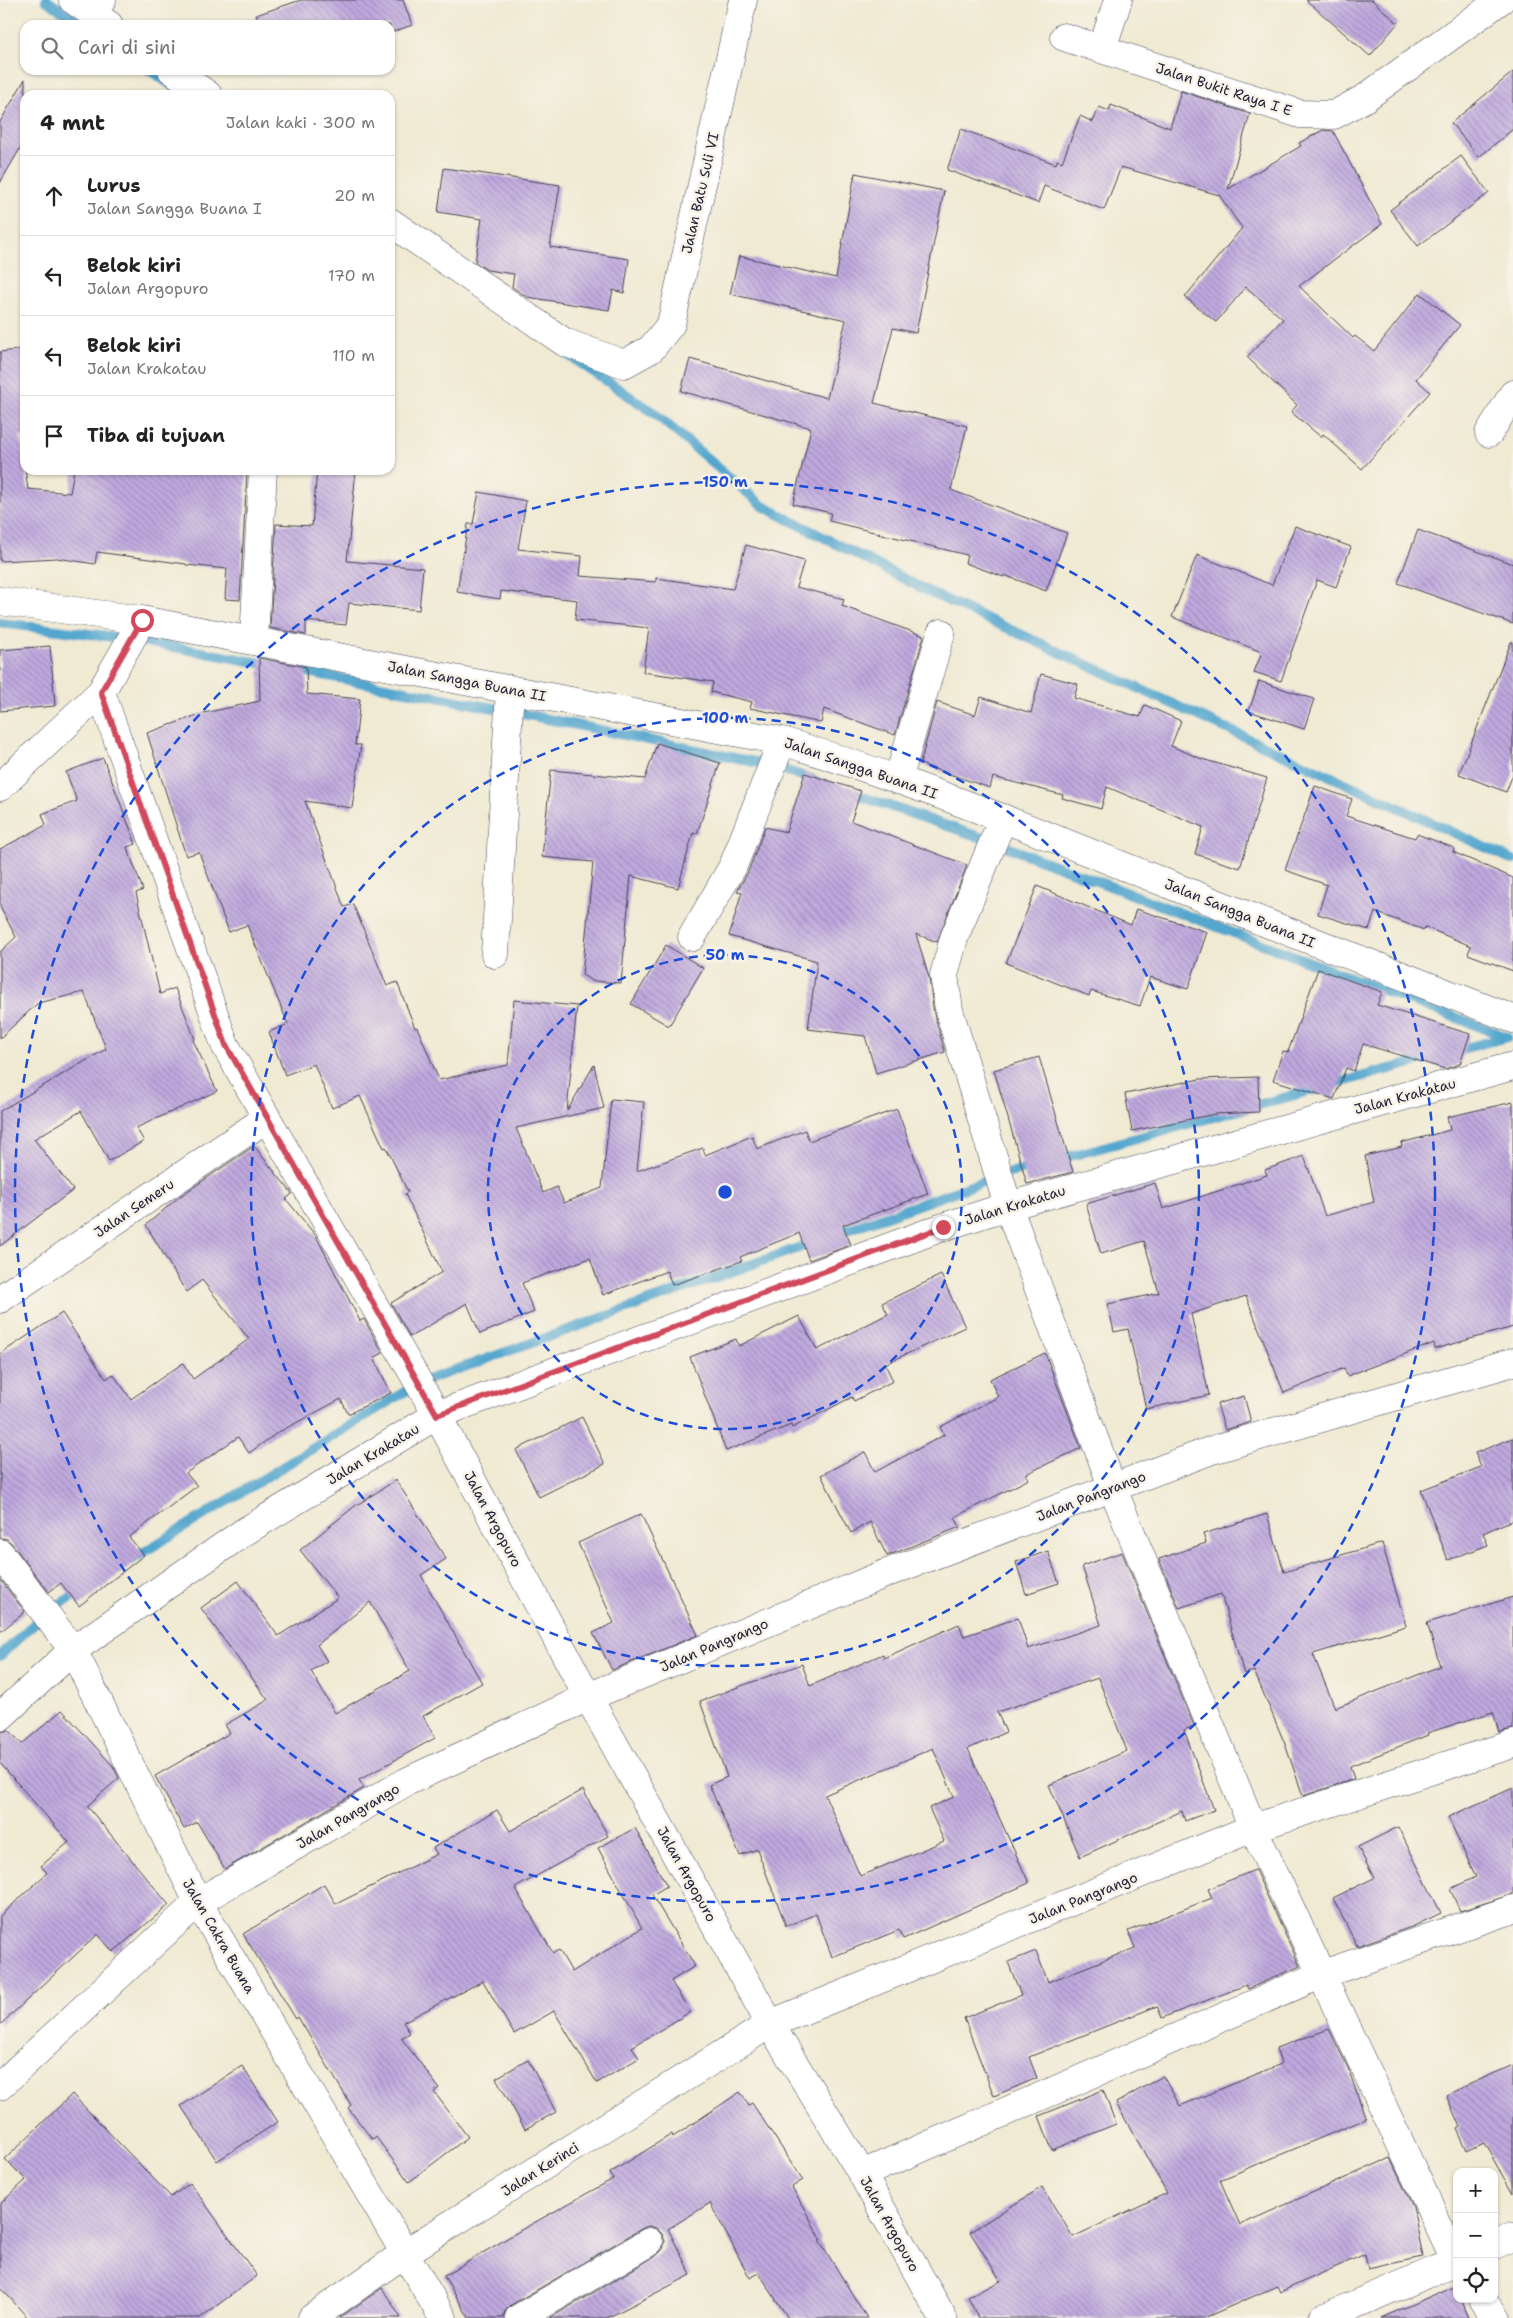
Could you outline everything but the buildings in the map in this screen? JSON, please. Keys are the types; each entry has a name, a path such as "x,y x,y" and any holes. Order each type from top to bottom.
{"street":[{"name":"Jalan Batu Suli VI","path":"395,225 564,342 624,364 651,350 671,324 743,0"},
{"path":"1102,49 1118,0"},
{"name":"Jalan Bukit Raya I E","path":"1064,37 1300,114 1334,115 1365,98 1502,0"},
{"path":"87,3 104,20"},
{"path":"179,75 201,90"},
{"path":"1489,433 1513,394"},
{"path":"254,640 263,475"},
{"name":"Jalan Sangga Buana II","path":"0,602 142,620 782,741 1004,818 1324,946 1513,1019"},
{"path":"0,787 101,692 142,620"},
{"path":"898,780 941,633"},
{"path":"495,954 510,689"},
{"name":"Jalan Argopuro","path":"101,692 226,1045 437,1415 588,1697 770,2024 862,2174 943,2318"},
{"path":"692,937 733,866 782,741"},
{"path":"1004,818 954,938 944,974 949,1010 1008,1206 1113,1489 1253,1828 1320,1975 1378,2093 1454,2258"},
{"name":"Jalan Krakatau","path":"0,1717 73,1650 244,1532 437,1415 943,1227 1008,1206 1513,1066"},
{"name":"Jalan Semeru","path":"0,1299 267,1118"},
{"name":"Jalan Pangrango","path":"0,2086 198,1902 406,1782 588,1697 887,1573 1212,1450 1513,1362"},
{"name":"Jalan Cakra Buana","path":"0,1553 73,1650 198,1902 443,2318"},
{"name":"Jalan Pangrango","path":"770,2024 1253,1828 1513,1744"},
{"path":"862,2174 1320,1975 1513,1909"},
{"name":"Jalan Kerinci","path":"312,2318 405,2253 770,2024"},
{"path":"1498,2243 1513,2237"},
{"path":"519,2318 649,2242"},
{"path":"1323,2318 1453,2263"},
{"path":"1485,2303 1495,2318"}],"waterway":[{"path":"46,0 76,20"},
{"path":"156,75 173,86"},
{"path":"567,354 654,413 763,506 933,594 1513,860"},
{"path":"0,623 131,639 271,665"},
{"path":"292,669 509,711 773,766 816,781"},
{"path":"848,792 994,842 1507,1037"},
{"path":"1454,1051 1507,1037"},
{"path":"1056,1160 1430,1058"},
{"path":"833,1235 999,1176 1035,1166"},
{"path":"131,1560 419,1383 815,1242"},
{"path":"0,1656 45,1613 83,1590"}],"route":[{"path":"142,620 101,692 226,1045 437,1415 943,1227"}]}
